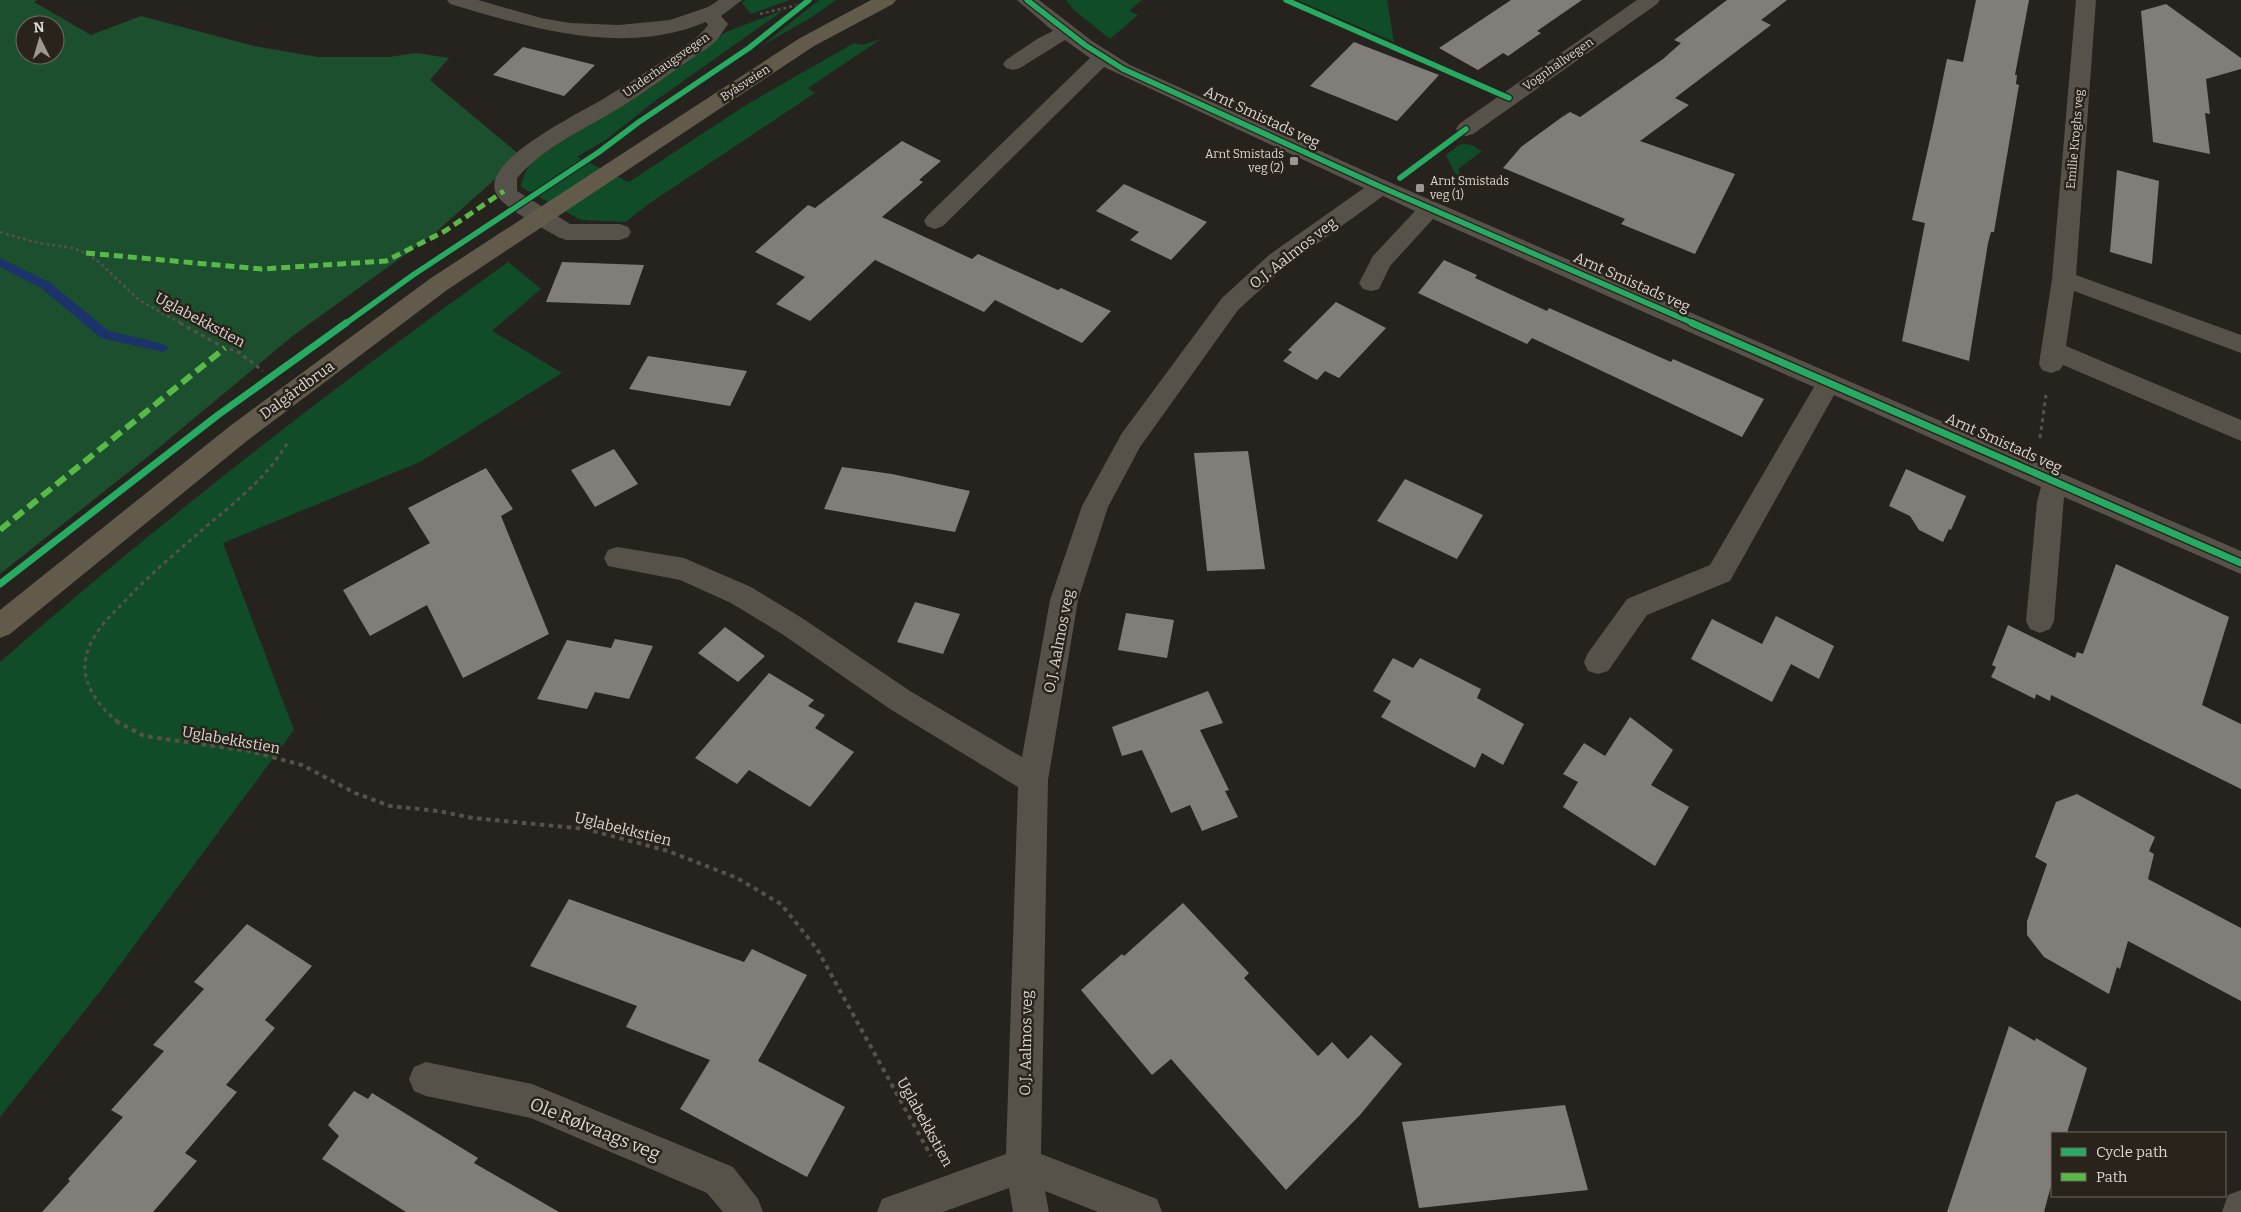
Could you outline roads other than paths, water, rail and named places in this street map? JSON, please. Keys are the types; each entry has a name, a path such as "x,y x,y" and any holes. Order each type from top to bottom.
{"main road":[{"name":"Byåsveien","path":"608,172 807,42 886,0"},
{"name":"Dalgårdbrua","path":"0,626 238,433 439,284 608,172"}],"street":[{"name":"Underhaugsvegen","path":"457,0 551,26 598,31 640,30 676,25 709,14 718,24 710,36 699,45 523,159 506,177 504,191 508,196 566,232 620,232"},
{"path":"709,14 732,0"},
{"name":"Arnt Smistads veg","path":"1027,0 1066,32 1102,57 1381,187 2055,480 2241,563"},
{"name":"Vognhallvegen","path":"1466,129 1650,0"},
{"name":"Emilie Kroghs veg","path":"2086,0 2064,279 2052,358 2241,432"},
{"path":"1013,64 1044,43 1066,32"},
{"path":"935,221 1102,57"},
{"name":"O.J. Aalmos veg","path":"1031,1212 1023,1165 1033,780 1064,600 1096,506 1131,440 1230,304 1277,261 1381,187"},
{"path":"1371,283 1381,262 1430,208"},
{"path":"2064,279 2241,344"},
{"path":"1598,662 1637,607 1720,574 1829,382"},
{"name":"Arnt Smistads veg","path":"2040,621 2050,502 2055,480"},
{"path":"617,558 684,569 741,595 792,626 900,700 1033,780"},
{"name":"Ole Rølvaags veg","path":"426,1078 532,1101 720,1180 746,1212"},
{"path":"895,1212 1023,1165 1144,1212"},
{"path":"2240,1212 2241,1208"}],"waterway":[{"path":"0,262 45,285 105,335 163,348"}],"place":[{"name":"Arnt Smistads veg (2)","path":"1294,161"},
{"name":"Arnt Smistads veg (1)","path":"1420,188"}]}
